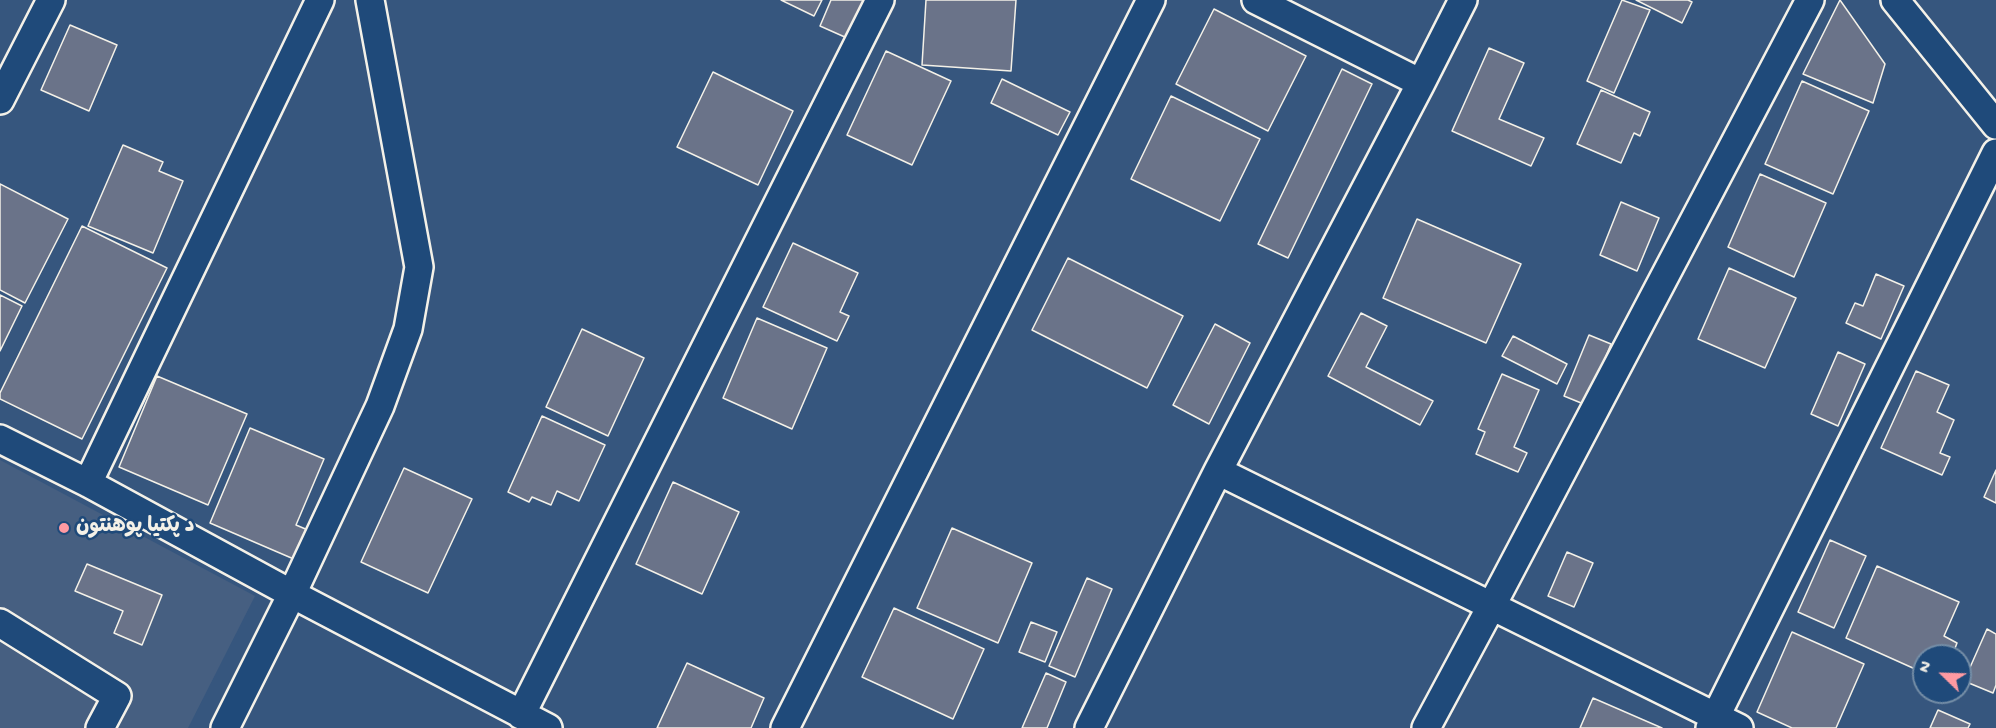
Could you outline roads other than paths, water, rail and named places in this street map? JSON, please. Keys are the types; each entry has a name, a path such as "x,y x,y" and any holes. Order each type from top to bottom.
{"street":[{"path":"0,100 51,0"},
{"path":"88,483 320,0"},
{"path":"225,728 292,594 380,406 408,329 419,267 370,0"},
{"path":"521,715 880,0"},
{"path":"785,728 1150,0"},
{"path":"1256,0 1421,83"},
{"path":"1089,728 1218,471 1462,0"},
{"path":"1426,728 1810,0"},
{"path":"1895,0 1996,125"},
{"path":"1218,471 1492,605 1722,724 1996,153"},
{"path":"0,439 88,483 292,594 548,728"},
{"path":"0,623 117,696 100,728"}],"place":[{"name":"د پکتیا پوهنتون","path":"64,528"}]}
